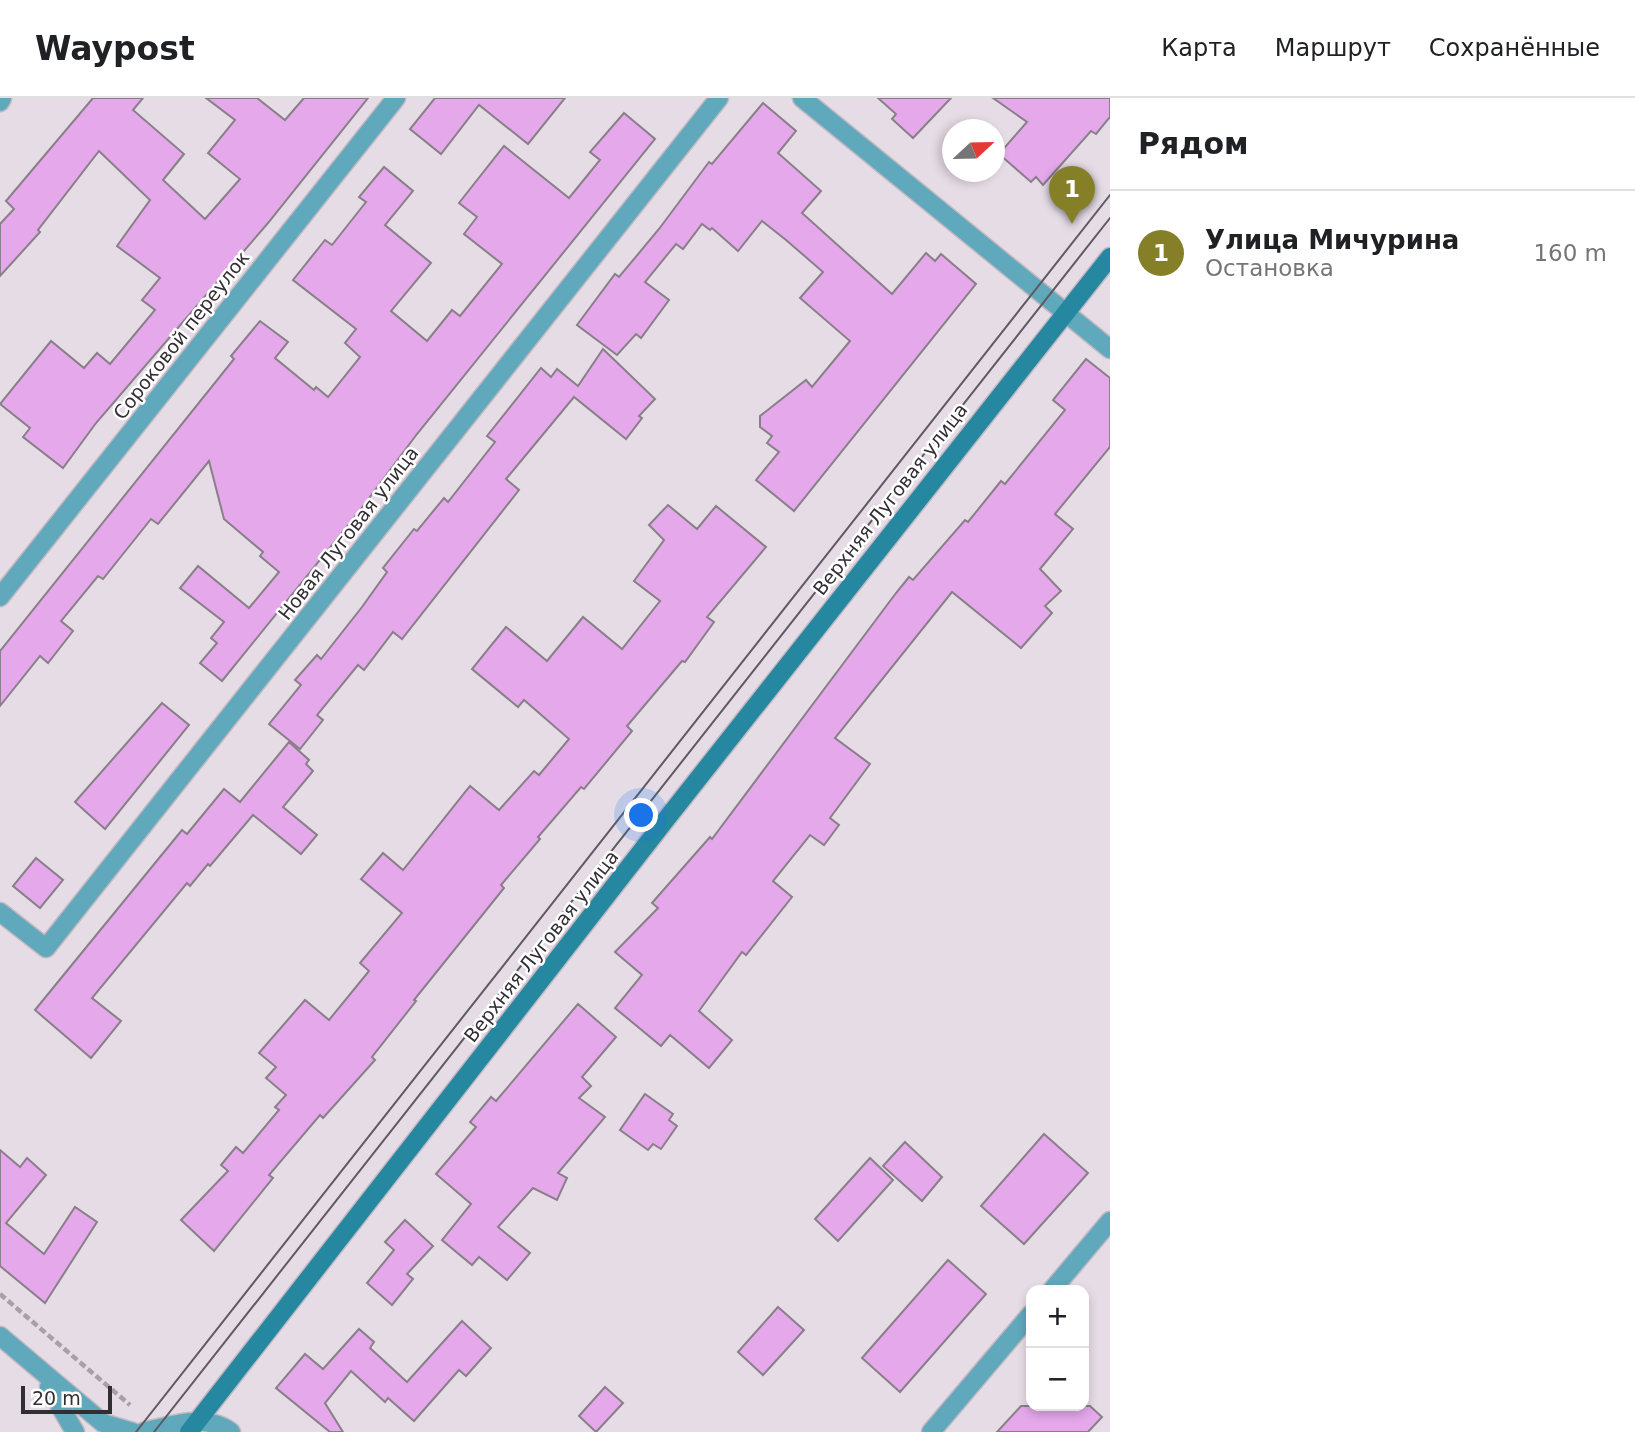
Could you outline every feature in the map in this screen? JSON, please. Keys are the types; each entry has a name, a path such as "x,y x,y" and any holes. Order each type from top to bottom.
{"main road":[{"name":"Верхняя Луговая улица","path":"193,1427 1064,312 1110,257"}],"street":[{"name":"Сороковой переулок","path":"0,597 396,98"},
{"name":"Новая Луговая улица","path":"0,912 46,948 719,98"},
{"path":"802,98 1110,349"},
{"path":"1056,1285 1110,1221"},
{"path":"931,1432 1026,1320"},
{"path":"0,1336 103,1423 131,1432"},
{"path":"18,1351 61,1403 75,1432"},
{"path":"143,1432 175,1423 193,1427 211,1423 231,1432"}],"path":[{"path":"0,1294 130,1405"}],"building":[{"path":"93,98 143,98 133,110 184,154 163,180 205,219 240,179 208,153 235,120 206,98 257,98 285,120 304,98 368,98 268,223 96,423 63,468 23,437 30,428 0,404 51,341 84,368 97,353 110,364 155,310 142,300 160,278 117,246 150,200 99,151 38,230 40,232 0,276 0,224 14,209 6,201"},
{"path":"435,98 565,98 528,144 479,105 441,154 410,129"},
{"path":"878,98 951,98 913,138 892,119 896,114"},
{"path":"993,98 1110,98 1110,117 1096,134 1091,131 1043,185 1036,177 1031,182 1005,159 1005,147 1027,122"},
{"path":"763,103 796,131 778,153 821,191 802,213 892,294 926,253 935,261 941,254 976,284 794,511 756,480 779,452 767,443 772,436 760,427 760,416 806,380 812,387 850,341 800,298 823,272 786,240 762,221 738,251 712,228 710,230 702,224 683,249 676,244 645,282 669,300 641,338 636,334 617,355 577,325 615,274 619,277 709,162 712,164"},
{"path":"624,113 655,139 222,681 200,663 217,643 211,638 224,622 180,588 198,566 249,608 279,572 260,556 263,552 224,519 209,461 158,524 151,519 103,579 98,576 61,621 73,631 48,663 40,656 0,706 0,651 234,359 231,356 260,321 288,342 275,358 314,390 316,387 328,397 360,357 345,343 356,329 293,280 325,240 332,245 366,202 359,197 384,167 413,191 385,225 431,263 391,311 427,341 452,310 460,316 502,264 464,234 477,217 459,203 504,146 569,198 600,160 590,152"},
{"path":"603,349 655,399 639,416 642,418 626,439 574,397 506,479 519,490 402,639 393,632 364,670 358,665 317,715 323,720 300,749 269,724 301,685 295,680 317,655 321,659 362,607 387,572 383,568 414,529 417,531 444,498 448,502 495,442 487,436 541,368 551,377 557,369 578,386"},
{"path":"1086,359 1110,378 1110,447 1055,514 1073,529 1040,569 1061,591 1045,606 1052,613 1021,648 952,592 835,738 870,764 830,818 839,825 824,845 810,835 773,881 792,897 746,955 742,952 699,1011 732,1040 709,1068 670,1035 661,1046 615,1008 642,975 615,952 658,908 652,903 710,837 712,839 909,577 913,580 965,520 968,522 1001,481 1005,484 1065,410 1053,400"},
{"path":"668,505 697,529 716,506 766,547 707,617 714,622 685,662 682,661 627,726 632,731 584,789 581,787 538,837 540,839 501,885 504,888 372,1057 375,1060 323,1118 320,1115 269,1175 273,1178 214,1251 181,1220 228,1171 221,1165 236,1147 243,1153 279,1110 275,1107 286,1095 266,1078 276,1067 259,1053 305,1000 329,1020 369,971 360,963 402,913 361,879 383,853 403,870 470,786 499,810 534,771 539,775 569,739 524,700 518,707 472,669 506,627 547,661 583,617 622,649 660,601 634,581 664,540 649,525"},
{"path":"162,703 189,725 105,829 75,802"},
{"path":"289,742 309,760 306,764 313,771 283,807 317,835 301,854 253,815 210,866 208,864 190,886 187,883 92,998 121,1021 91,1058 35,1010 182,830 187,834 224,789 240,802"},
{"path":"36,858 63,880 40,908 13,886"},
{"path":"578,1004 616,1037 582,1077 591,1086 579,1098 605,1117 558,1173 567,1178 557,1200 533,1188 498,1227 530,1253 507,1280 479,1257 472,1265 442,1240 471,1204 436,1174 476,1127 470,1122 491,1097 496,1101"},
{"path":"645,1094 673,1114 669,1120 677,1126 661,1149 653,1144 648,1150 620,1130"},
{"path":"1044,1134 1088,1173 1024,1244 981,1206"},
{"path":"905,1142 942,1177 922,1201 883,1166"},
{"path":"0,1150 20,1167 27,1158 46,1175 6,1223 44,1254 75,1207 97,1222 45,1303 0,1266"},
{"path":"870,1158 893,1180 838,1241 815,1219"},
{"path":"405,1220 433,1246 407,1274 413,1279 392,1305 367,1283 394,1250 385,1242"},
{"path":"948,1260 986,1294 900,1392 862,1358"},
{"path":"778,1307 804,1330 763,1375 738,1352"},
{"path":"462,1321 491,1348 466,1376 459,1370 414,1421 388,1398 385,1402 351,1371 325,1403 343,1432 330,1432 276,1388 305,1354 323,1369 359,1329 374,1342 370,1348 407,1382"},
{"path":"605,1387 623,1403 596,1432 579,1416"},
{"path":"1021,1406 1026,1406 1026,1411 1089,1411 1090,1406 1102,1417 1088,1432 997,1432"}],"tram line":[{"path":"136,1432 1110,195"},
{"path":"154,1432 1110,218"}],"place":[{"name":"Улица Мичурина","path":"1072,224"}]}
